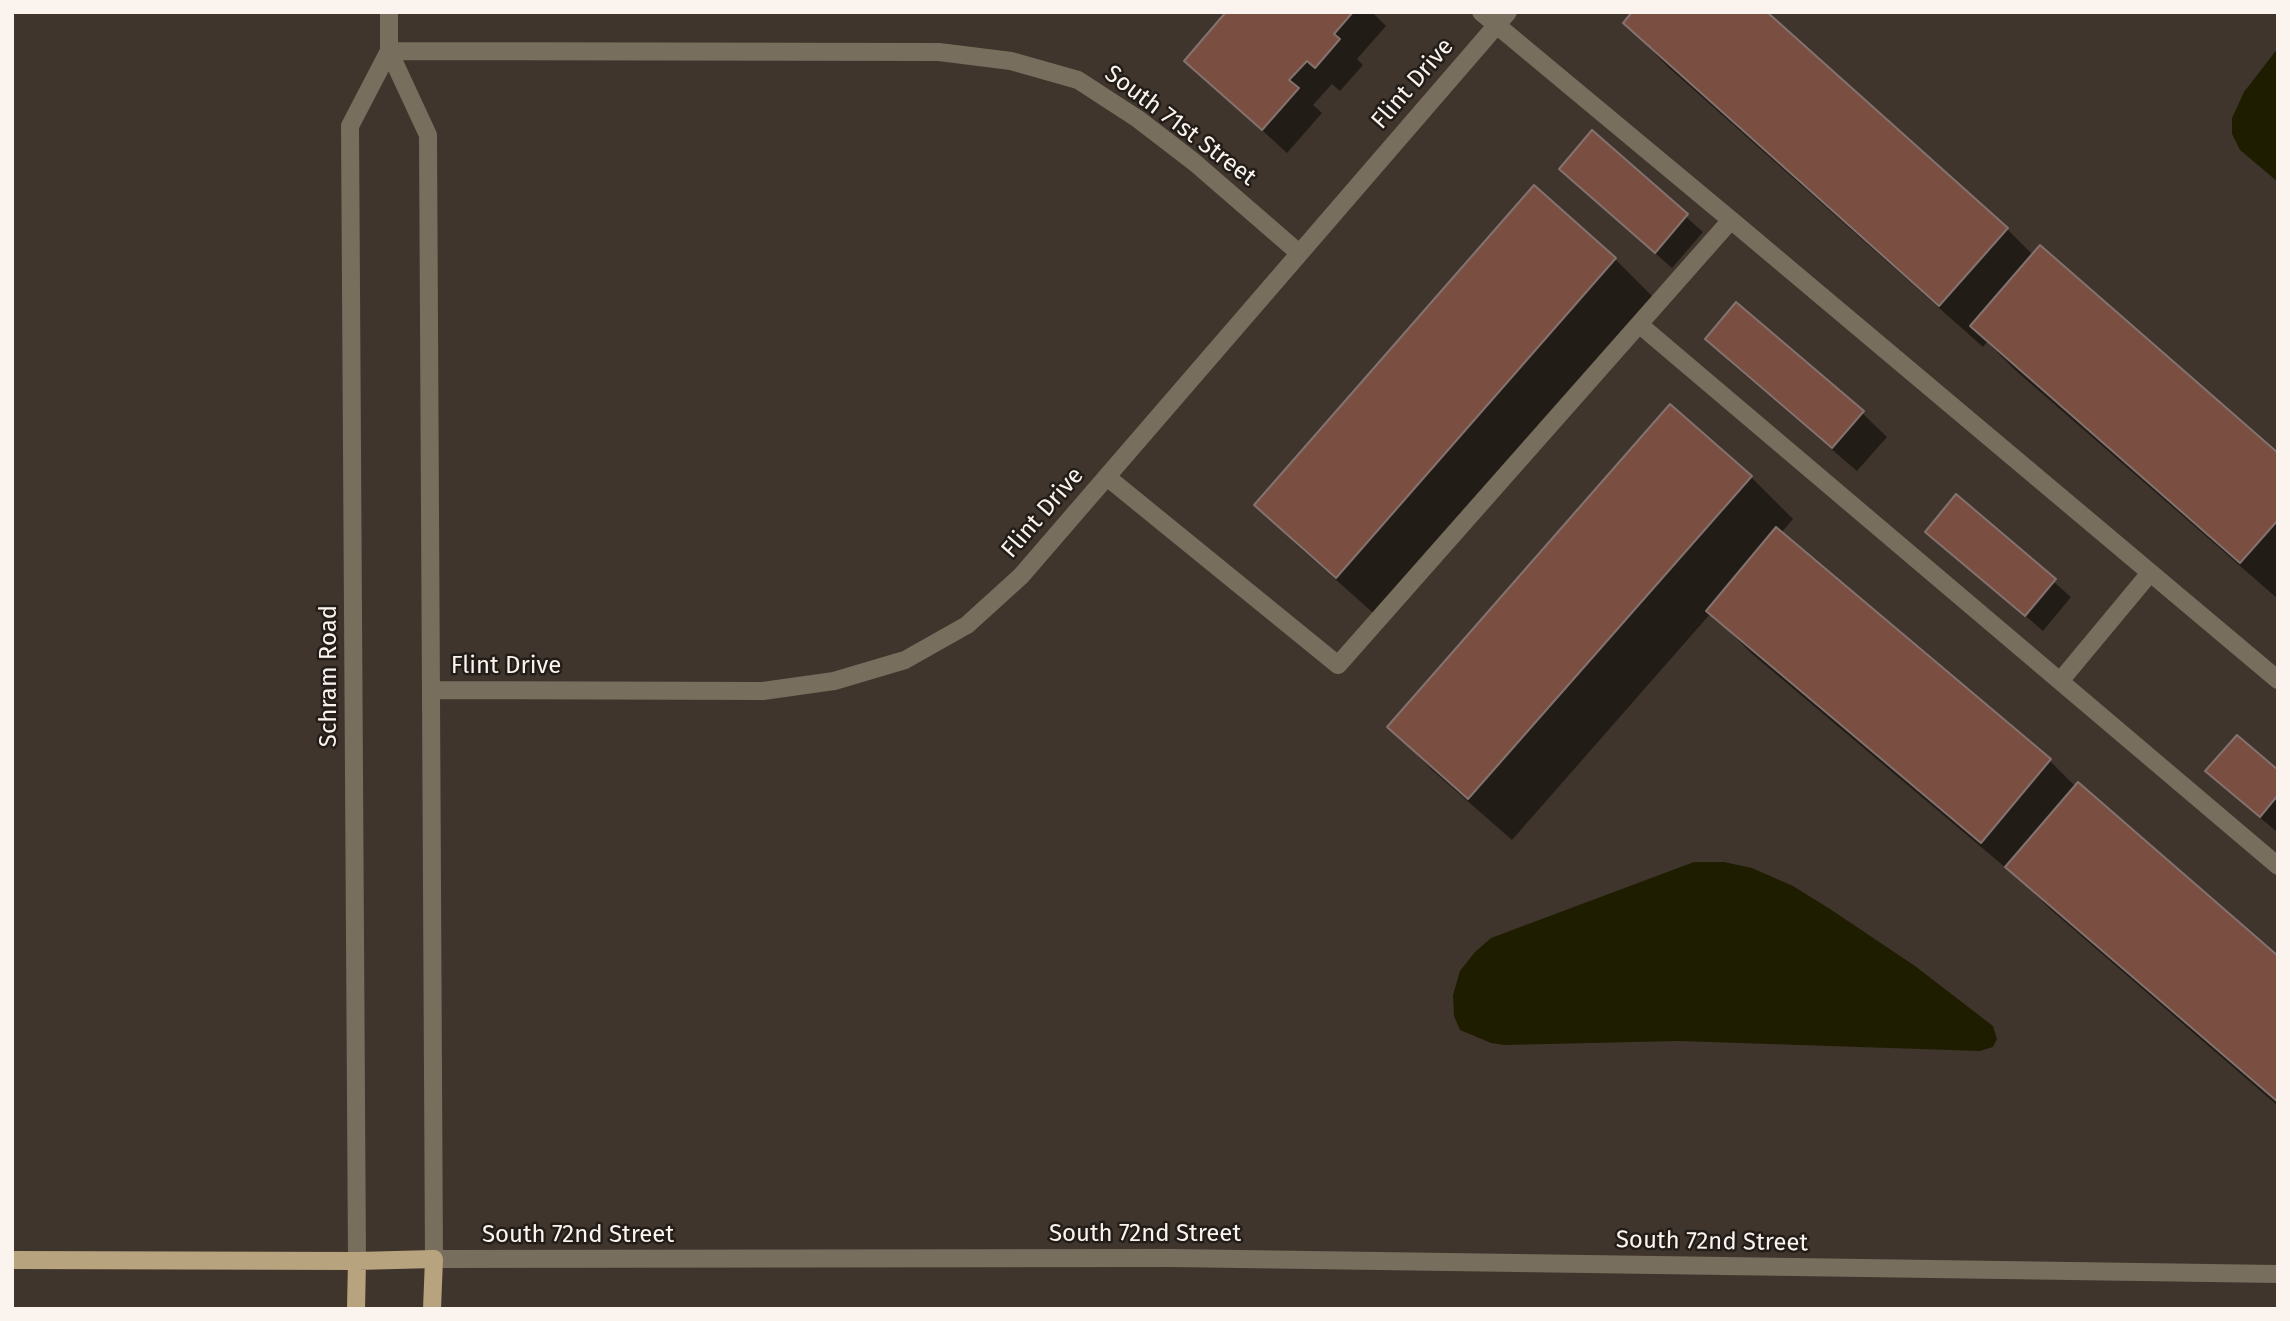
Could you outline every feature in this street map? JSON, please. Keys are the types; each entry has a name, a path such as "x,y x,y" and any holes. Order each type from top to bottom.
{"main road":[{"name":"South 72nd Street","path":"12,1260 434,1259"},
{"name":"Schram Road","path":"432,1309 434,1259"},
{"name":"Schram Road","path":"356,1309 358,1261"}],"street":[{"name":"Schram Road","path":"388,12 389,51 428,135 434,1259"},
{"path":"1481,12 1502,19 1731,220 2278,680"},
{"name":"Flint Drive","path":"431,690 764,691 834,681 905,660 968,625 1021,576 1502,19"},
{"name":"Schram Road","path":"358,1261 350,126 389,51"},
{"name":"South 71st Street","path":"389,51 939,52 1011,61 1078,80 1138,119 1194,162 1299,253"},
{"path":"1107,477 1338,665 1731,220"},
{"path":"1640,325 2278,866"},
{"path":"2061,680 2150,573"},
{"name":"South 72nd Street","path":"434,1259 1171,1258 2278,1274"}],"shaded area":[{"path":"2278,48 2278,182 2240,150 2232,134 2232,118 2244,92"},
{"path":"1694,862 1724,862 1752,868 1793,886 1915,966 1993,1026 1997,1039 1993,1047 1980,1051 1679,1041 1505,1045 1491,1043 1460,1030 1454,1016 1453,995 1460,971 1491,938"}],"building":[{"path":"1226,12 1353,12 1334,34 1340,39 1315,68 1307,61 1289,80 1299,88 1262,130 1184,61"},
{"path":"1632,12 1767,12 2008,228 1939,306 1623,23"},
{"path":"1592,130 1688,214 1655,253 1559,169"},
{"path":"1534,185 1616,258 1336,578 1254,505"},
{"path":"2040,245 2278,453 2278,520 2240,563 1970,326"},
{"path":"1736,302 1864,411 1832,448 1705,339"},
{"path":"1670,404 1752,476 1468,799 1387,727"},
{"path":"1956,494 2056,579 2025,616 1925,532"},
{"path":"1776,527 2051,759 1981,843 1706,611"},
{"path":"2237,735 2278,770 2278,795 2260,817 2205,771"},
{"path":"2078,782 2278,956 2278,1102 2005,867"}]}
